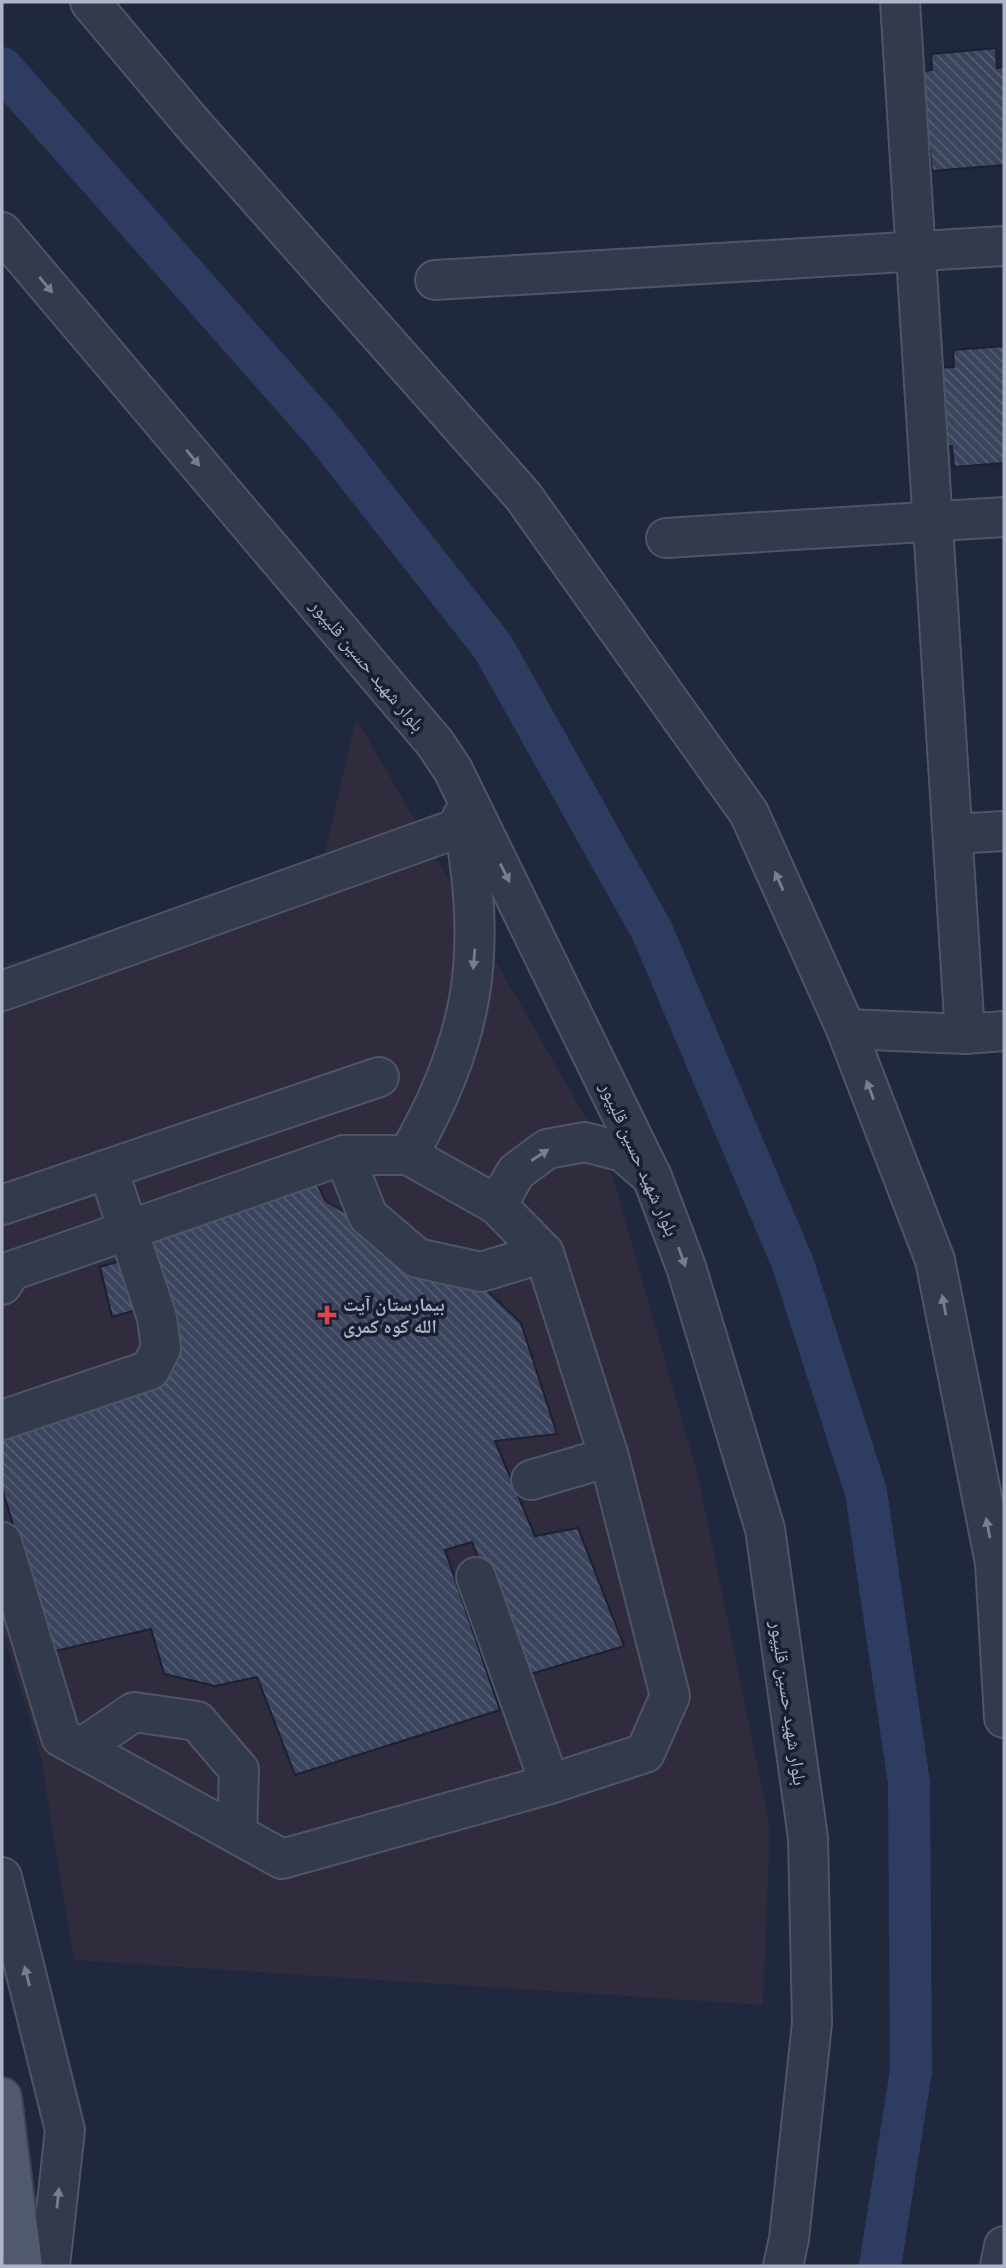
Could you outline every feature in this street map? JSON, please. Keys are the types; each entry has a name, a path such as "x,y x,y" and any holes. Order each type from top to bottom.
{"main road":[{"path":"2,2097 23,2266"}],"street":[{"path":"90,2 191,122 523,496 749,813 846,1029 935,1259 995,1563 1004,1718"},
{"path":"900,2 965,1034"},
{"name":"بلوار شهید حسین قلیپور","path":"2,232 435,743 453,770 652,1177 686,1267 765,1529 808,1838 812,2023 789,2239 783,2266"},
{"path":"435,280 1004,246"},
{"path":"666,538 1004,517"},
{"path":"408,1155 445,1084 457,1052 471,996 476,939 474,882 453,770"},
{"path":"2,991 464,826"},
{"path":"953,834 1004,831"},
{"path":"846,1029 965,1034 1004,1031"},
{"path":"2,1205 379,1077"},
{"path":"497,1205 516,1172 547,1149 585,1142 623,1152 652,1177"},
{"path":"344,1155 368,1216 417,1258 481,1272 544,1253"},
{"path":"2,1285 11,1271 344,1155 408,1155 497,1205 544,1253 609,1457 670,1696 645,1753 550,1784 282,1859 61,1737 2,1542"},
{"path":"2,1420 150,1370 160,1348 157,1318 108,1169"},
{"path":"531,1480 609,1457"},
{"path":"476,1577 550,1784"},
{"path":"81,1748 134,1712 197,1721 239,1770 237,1834"},
{"path":"2,1877 65,2130 50,2266"},
{"path":"1000,2266 1004,2246"}],"shaded area":[{"name":"بیمارستان آیت الله کوه کمری","path":"356,718 606,1153 698,1476 770,1827 763,2005 74,1960 41,1758 2,1629 2,965 322,866"}],"building":[{"path":"996,48 997,68 1004,67 1004,165 932,171 930,150 917,151 911,73 932,70 931,54"},
{"path":"1004,346 1004,463 954,467 952,446 939,447 932,368 954,367 953,350"},
{"path":"303,1158 326,1201 450,1274 482,1286 521,1323 557,1434 495,1441 535,1536 578,1528 624,1646 524,1676 472,1542 445,1550 500,1710 295,1775 257,1677 215,1686 164,1674 151,1629 51,1652 2,1488 2,1422 162,1373 167,1301 112,1317 100,1267 148,1252 139,1215"}],"waterway":[{"path":"2,68 323,431 493,647 652,931 793,1264 866,1492 909,1783 911,2071 880,2266"}],"place":[{"name":"بیمارستان آیت الله کوه کمری","path":"327,1315"}]}
